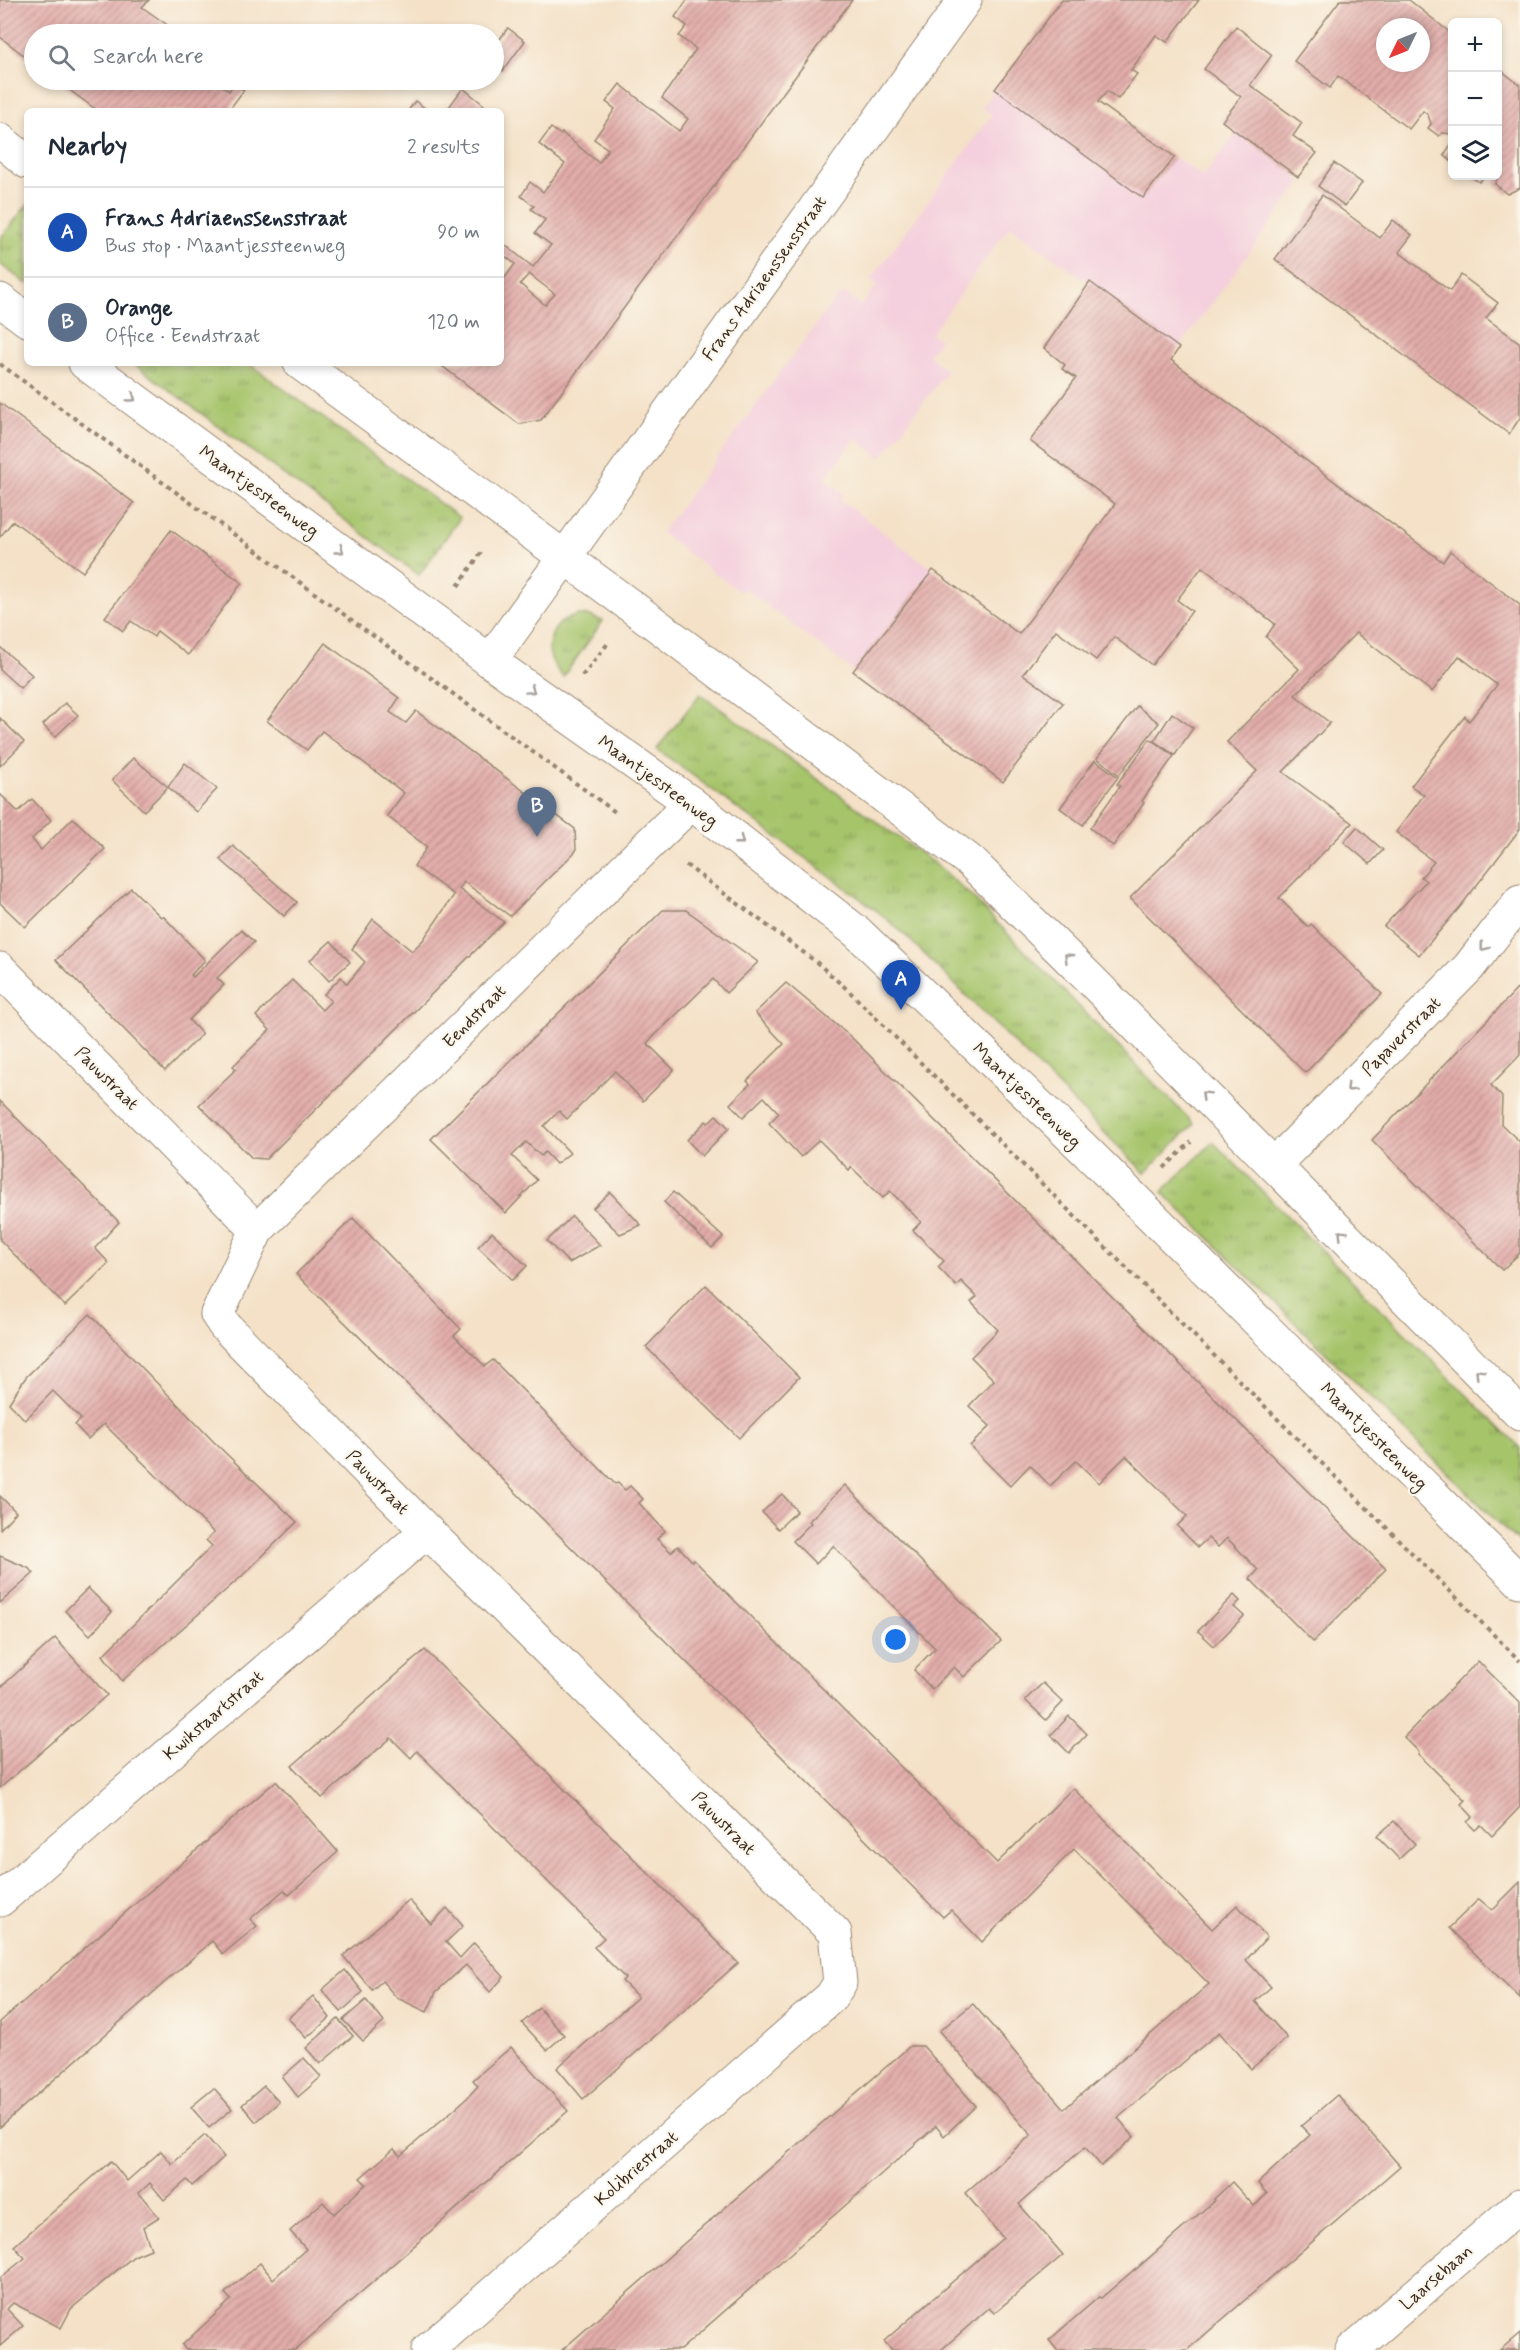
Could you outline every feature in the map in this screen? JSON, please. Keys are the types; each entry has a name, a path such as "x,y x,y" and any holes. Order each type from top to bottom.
{"street":[{"name":"Frans Adriaenssensstraat","path":"564,557 965,0"},
{"path":"0,140 24,160"},
{"path":"0,300 24,318"},
{"name":"Maantjessteenweg","path":"89,366 490,661 691,802 857,932 1133,1198 1520,1581"},
{"path":"304,366 564,557 971,862 1520,1414"},
{"path":"490,661 564,557"},
{"name":"Eendstraat","path":"257,1230 691,802"},
{"name":"Papaverstraat","path":"1274,1165 1469,967 1520,901"},
{"name":"Pauwstraat","path":"0,969 257,1230 217,1314 225,1326 426,1531 836,1933 840,1983"},
{"name":"Kwikstaartstraat","path":"0,1900 426,1531"},
{"name":"Kolibriestraat","path":"428,2350 831,1997 840,1983"},
{"name":"Laarsebaan","path":"1352,2350 1520,2205"}],"path":[{"path":"0,364 653,840 814,961 849,991 1520,1661"},
{"path":"1133,1198 1222,1112"}],"shaded area":[{"path":"995,89 1143,197 1175,157 1203,177 1237,132 1302,181 1179,348 1010,226 931,334 940,339 928,355 947,371 881,458 856,438 825,479 844,494 840,500 933,570 853,671 744,588 740,592 661,533 838,295 842,296 845,293 861,306 877,285 871,279 992,115 982,107"}],"green space":[{"path":"24,209 24,282 0,264 0,239"},
{"path":"137,366 252,366 460,518 419,575"},
{"path":"577,615 590,616 603,621 563,677 551,659 550,638 559,624"},
{"path":"700,694 931,861 967,892 1194,1124 1145,1173 881,914 657,749"},
{"path":"1213,1142 1520,1448 1520,1544 1162,1192"}],"building":[{"path":"0,0 149,0 142,7 166,24 24,24 24,55 0,37"},
{"path":"687,0 852,0 541,420 519,424 442,366 504,366 504,279 515,264 504,255 504,246 505,245 533,267 551,245 535,233 545,220 531,209 534,206 521,196 530,182 543,192 565,164 539,144 551,128 561,135 562,133 599,163 608,149 594,139 615,109 606,102 620,84 679,131 688,119 662,98 696,49 679,36 687,26 675,17","holes":["529,274 555,294 545,305 520,284"]},
{"path":"1062,0 1199,0 1167,42 1156,35 1131,70 1137,74 1118,99 1107,91 1098,102 1175,157 1143,198 995,89"},
{"path":"1340,0 1409,0 1448,31 1448,134 1442,133 1439,136 1428,128 1431,124 1428,115 1423,111 1409,129 1338,76 1330,88 1294,61"},
{"path":"1236,26 1272,55 1250,85 1302,123 1293,136 1317,153 1298,177 1222,121 1241,97 1204,69"},
{"path":"508,28 525,41 504,70 504,33"},
{"path":"1502,71 1520,85 1520,188 1507,194 1495,184 1496,180 1502,180"},
{"path":"70,90 244,90 230,108 94,108"},
{"path":"462,90 465,90 484,105 482,108 448,108"},
{"path":"415,101 425,108 410,108"},
{"path":"1334,163 1362,183 1345,206 1318,186"},
{"path":"1322,195 1380,238 1393,220 1412,235 1399,252 1450,291 1461,275 1498,303 1486,318 1520,343 1520,418 1509,434 1275,259"},
{"path":"1090,282 1179,348 1171,360 1443,562 1450,551 1520,605 1520,829 1460,907 1419,955 1384,926 1426,881 1421,877 1434,862 1396,832 1424,795 1411,786 1465,716 1469,721 1497,685 1459,656 1432,692 1356,633 1295,695 1330,723 1283,772 1352,823 1279,898 1308,927 1311,924 1382,994 1305,1073 1130,898 1257,771 1227,742 1299,669 1266,637 1275,624 1202,567 1177,600 1192,611 1152,665 1114,637 1096,660 1056,630 1023,674 1063,703 1003,782 853,671 933,570 1019,634 1115,504 1030,441 1076,378 1062,369 1065,365 1044,348"},
{"path":"0,403 134,503 83,572 13,521 0,537"},
{"path":"171,530 242,583 188,655 157,631 154,637 131,621 123,631 105,617"},
{"path":"325,643 399,698 390,712 406,723 416,711 575,829 576,851 510,916 464,882 459,889 504,922 266,1159 252,1158 199,1105 236,1069 233,1066 270,1030 256,1016 292,980 322,1010 331,1001 324,994 341,977 347,984 365,962 352,949 373,919 412,951 423,940 454,895 414,866 427,847 387,816 404,793 322,731 307,750 267,721"},
{"path":"0,647 32,675 20,688 0,670"},
{"path":"65,703 78,715 55,737 43,725"},
{"path":"1137,706 1159,723 1119,775 1097,758"},
{"path":"1172,713 1193,728 1175,755 1154,741"},
{"path":"0,718 24,742 0,766"},
{"path":"1150,739 1174,756 1113,846 1090,828 1120,786 1117,784"},
{"path":"133,758 168,787 144,811 112,780"},
{"path":"1095,760 1118,777 1083,825 1060,808"},
{"path":"185,763 217,789 196,812 168,787"},
{"path":"0,794 18,812 32,799 51,820 32,839 41,850 73,818 105,849 25,927 0,903"},
{"path":"1357,827 1383,850 1370,864 1344,842"},
{"path":"233,846 297,902 284,916 220,859"},
{"path":"131,888 161,917 163,916 205,960 191,975 193,977 241,930 254,942 217,978 224,985 189,1020 202,1034 165,1071 56,960"},
{"path":"663,910 686,910 758,962 726,993 713,979 647,1043 674,1070 643,1101 615,1071 567,1119 559,1111 544,1126 570,1153 556,1164 545,1152 541,1156 526,1142 512,1156 537,1180 506,1213 431,1139"},
{"path":"331,941 350,962 329,981 310,960"},
{"path":"786,983 851,1037 1386,1569 1313,1642 1250,1579 1258,1570 1227,1538 1218,1547 1208,1538 1198,1547 1177,1526 1187,1516 1126,1456 1099,1483 1076,1461 1050,1486 1030,1465 1010,1486 970,1446 990,1426 969,1406 994,1380 971,1357 998,1330 971,1302 977,1297 961,1281 956,1286 938,1267 944,1261 913,1230 921,1222 890,1191 883,1198 851,1167 849,1170 819,1140 801,1157 769,1123 779,1113 764,1097 743,1117 730,1104 750,1084 747,1081 784,1044 755,1013"},
{"path":"1520,986 1520,1055 1491,1085 1502,1097 1501,1124 1520,1142 1520,1253 1502,1270 1372,1140"},
{"path":"0,1101 119,1222 95,1248 109,1263 65,1306 0,1240"},
{"path":"716,1115 729,1128 702,1156 687,1140 706,1121 708,1123"},
{"path":"610,1192 641,1225 620,1234 593,1208"},
{"path":"673,1192 723,1237 712,1248 664,1202"},
{"path":"572,1216 600,1245 569,1263 547,1241"},
{"path":"353,1218 461,1329 454,1336 485,1366 493,1360 615,1484 618,1483 625,1490 630,1486 643,1499 639,1503 665,1531 657,1539 671,1552 678,1546 692,1561 694,1560 997,1863 1073,1788 1212,1929 1237,1905 1267,1937 1246,1960 1271,1987 1255,2001 1287,2038 1251,2069 1219,2032 1118,2118 1134,2137 1101,2166 1085,2147 1019,2204 1063,2255 994,2313 989,2308 941,2350 892,2350 884,2341 1003,2238 965,2193 1031,2135 939,2031 973,2004 1064,2109 1209,1984 1074,1849 982,1942 951,1910 943,1917 296,1274"},
{"path":"492,1232 527,1266 513,1280 478,1247"},
{"path":"706,1285 799,1377 739,1438 646,1347"},
{"path":"90,1314 214,1442 297,1522 242,1576 122,1681 103,1655 212,1546 206,1540 214,1533 104,1424 88,1439 75,1425 81,1419 53,1391 25,1420 9,1403 26,1377"},
{"path":"845,1485 1001,1641 964,1677 954,1667 932,1689 914,1670 935,1648 833,1546 816,1564 793,1541 811,1523 809,1521"},
{"path":"782,1494 797,1511 778,1529 762,1512"},
{"path":"0,1496 16,1512 0,1529"},
{"path":"0,1556 34,1573 0,1603"},
{"path":"88,1588 112,1612 90,1635 65,1611"},
{"path":"1234,1595 1240,1601 1234,1607 1244,1616 1214,1646 1198,1631"},
{"path":"55,1638 107,1695 0,1788 0,1688"},
{"path":"425,1650 738,1963 583,2099 557,2068 638,1997 622,1981 625,1978 594,1947 604,1938 417,1751 411,1758 391,1738 322,1798 292,1766"},
{"path":"1478,1661 1520,1703 1520,1807 1492,1836 1481,1825 1475,1830 1467,1822 1473,1817 1461,1804 1465,1800 1404,1737"},
{"path":"1043,1683 1063,1702 1046,1720 1025,1700"},
{"path":"1069,1716 1087,1734 1069,1753 1051,1735"},
{"path":"276,1781 338,1852 289,1895 284,1890 250,1919 257,1926 223,1954 212,1941 0,2127 0,2022"},
{"path":"1394,1821 1415,1844 1399,1859 1377,1836"},
{"path":"1520,1882 1520,1998 1449,1928 1479,1899 1492,1910"},
{"path":"409,1900 431,1924 447,1908 463,1926 446,1942 460,1958 474,1943 504,1977 490,1992 466,1965 436,1992 427,2012 397,1998 382,1981 372,1990 343,1956"},
{"path":"345,1970 363,1992 341,2012 322,1990"},
{"path":"313,1996 330,2018 306,2038 288,2018"},
{"path":"366,2000 384,2022 363,2041 343,2020"},
{"path":"539,2008 564,2035 547,2050 522,2023"},
{"path":"338,2019 353,2036 320,2064 306,2048"},
{"path":"910,2046 923,2046 976,2106 944,2136 936,2126 680,2350 562,2350"},
{"path":"511,2047 568,2111 295,2350 186,2350 182,2345 231,2300 225,2293 260,2263 273,2279 306,2249 290,2231 323,2202 334,2214 366,2184 360,2178 394,2149 400,2156 467,2098 478,2086 473,2080"},
{"path":"304,2058 321,2077 298,2097 282,2077"},
{"path":"264,2086 279,2102 256,2122 242,2105"},
{"path":"214,2088 232,2109 209,2128 191,2107"},
{"path":"1337,2095 1400,2166 1187,2350 1057,2350 1049,2340 1135,2270 1215,2200 1232,2182 1254,2206 1267,2194 1258,2183 1310,2135 1301,2126"},
{"path":"205,2135 224,2157 192,2186 187,2180 164,2200 150,2183 139,2193 159,2217 143,2227 151,2249 134,2256 71,2309 61,2328 13,2303 7,2309 23,2326 0,2346 0,2278 25,2258 14,2246 111,2161 127,2181 161,2151 172,2164"},
{"path":"1520,2333 1520,2350 1500,2350"}],"place":[{"name":"Orange","path":"537,837"},
{"name":"Frans Adriaenssensstraat","path":"901,1010"}]}
